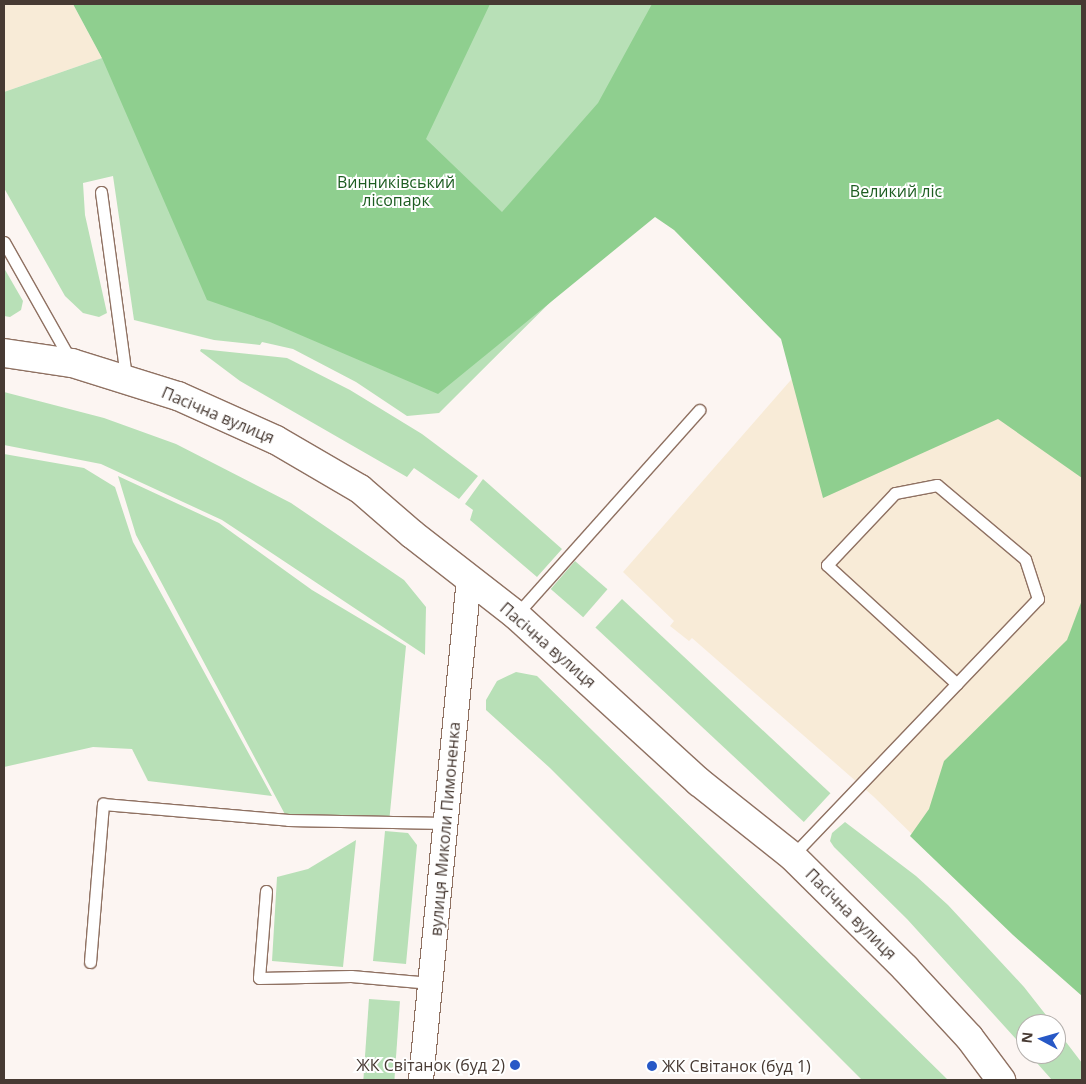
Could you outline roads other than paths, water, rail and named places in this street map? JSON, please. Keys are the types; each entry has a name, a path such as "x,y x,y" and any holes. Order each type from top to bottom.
{"main road":[{"name":"Пасічна вулиця","path":"4,353 72,363 126,378 178,396 276,440 360,489 516,615 699,782 792,856 906,968 969,1037 1002,1080"}],"street":[{"name":"вулиця Миколи Пимоненка","path":"421,1080 469,578"}],"lane":[{"path":"101,192 126,378"},
{"path":"4,242 72,363"},
{"path":"516,615 699,410"},
{"path":"792,856 957,684 1038,599 1025,559 937,485 895,493 828,565 957,684"},
{"path":"90,962 103,804 288,820 445,823"},
{"path":"266,890 258,978 351,976 430,983"}],"place":[{"name":"ЖК Світанок (буд 2)","path":"515,1065"},
{"name":"ЖК Світанок (буд 1)","path":"652,1066"}],"park label":[{"name":"Винниківський лісопарк","path":"396,191"},
{"name":"Великий ліс","path":"896,191"}]}
